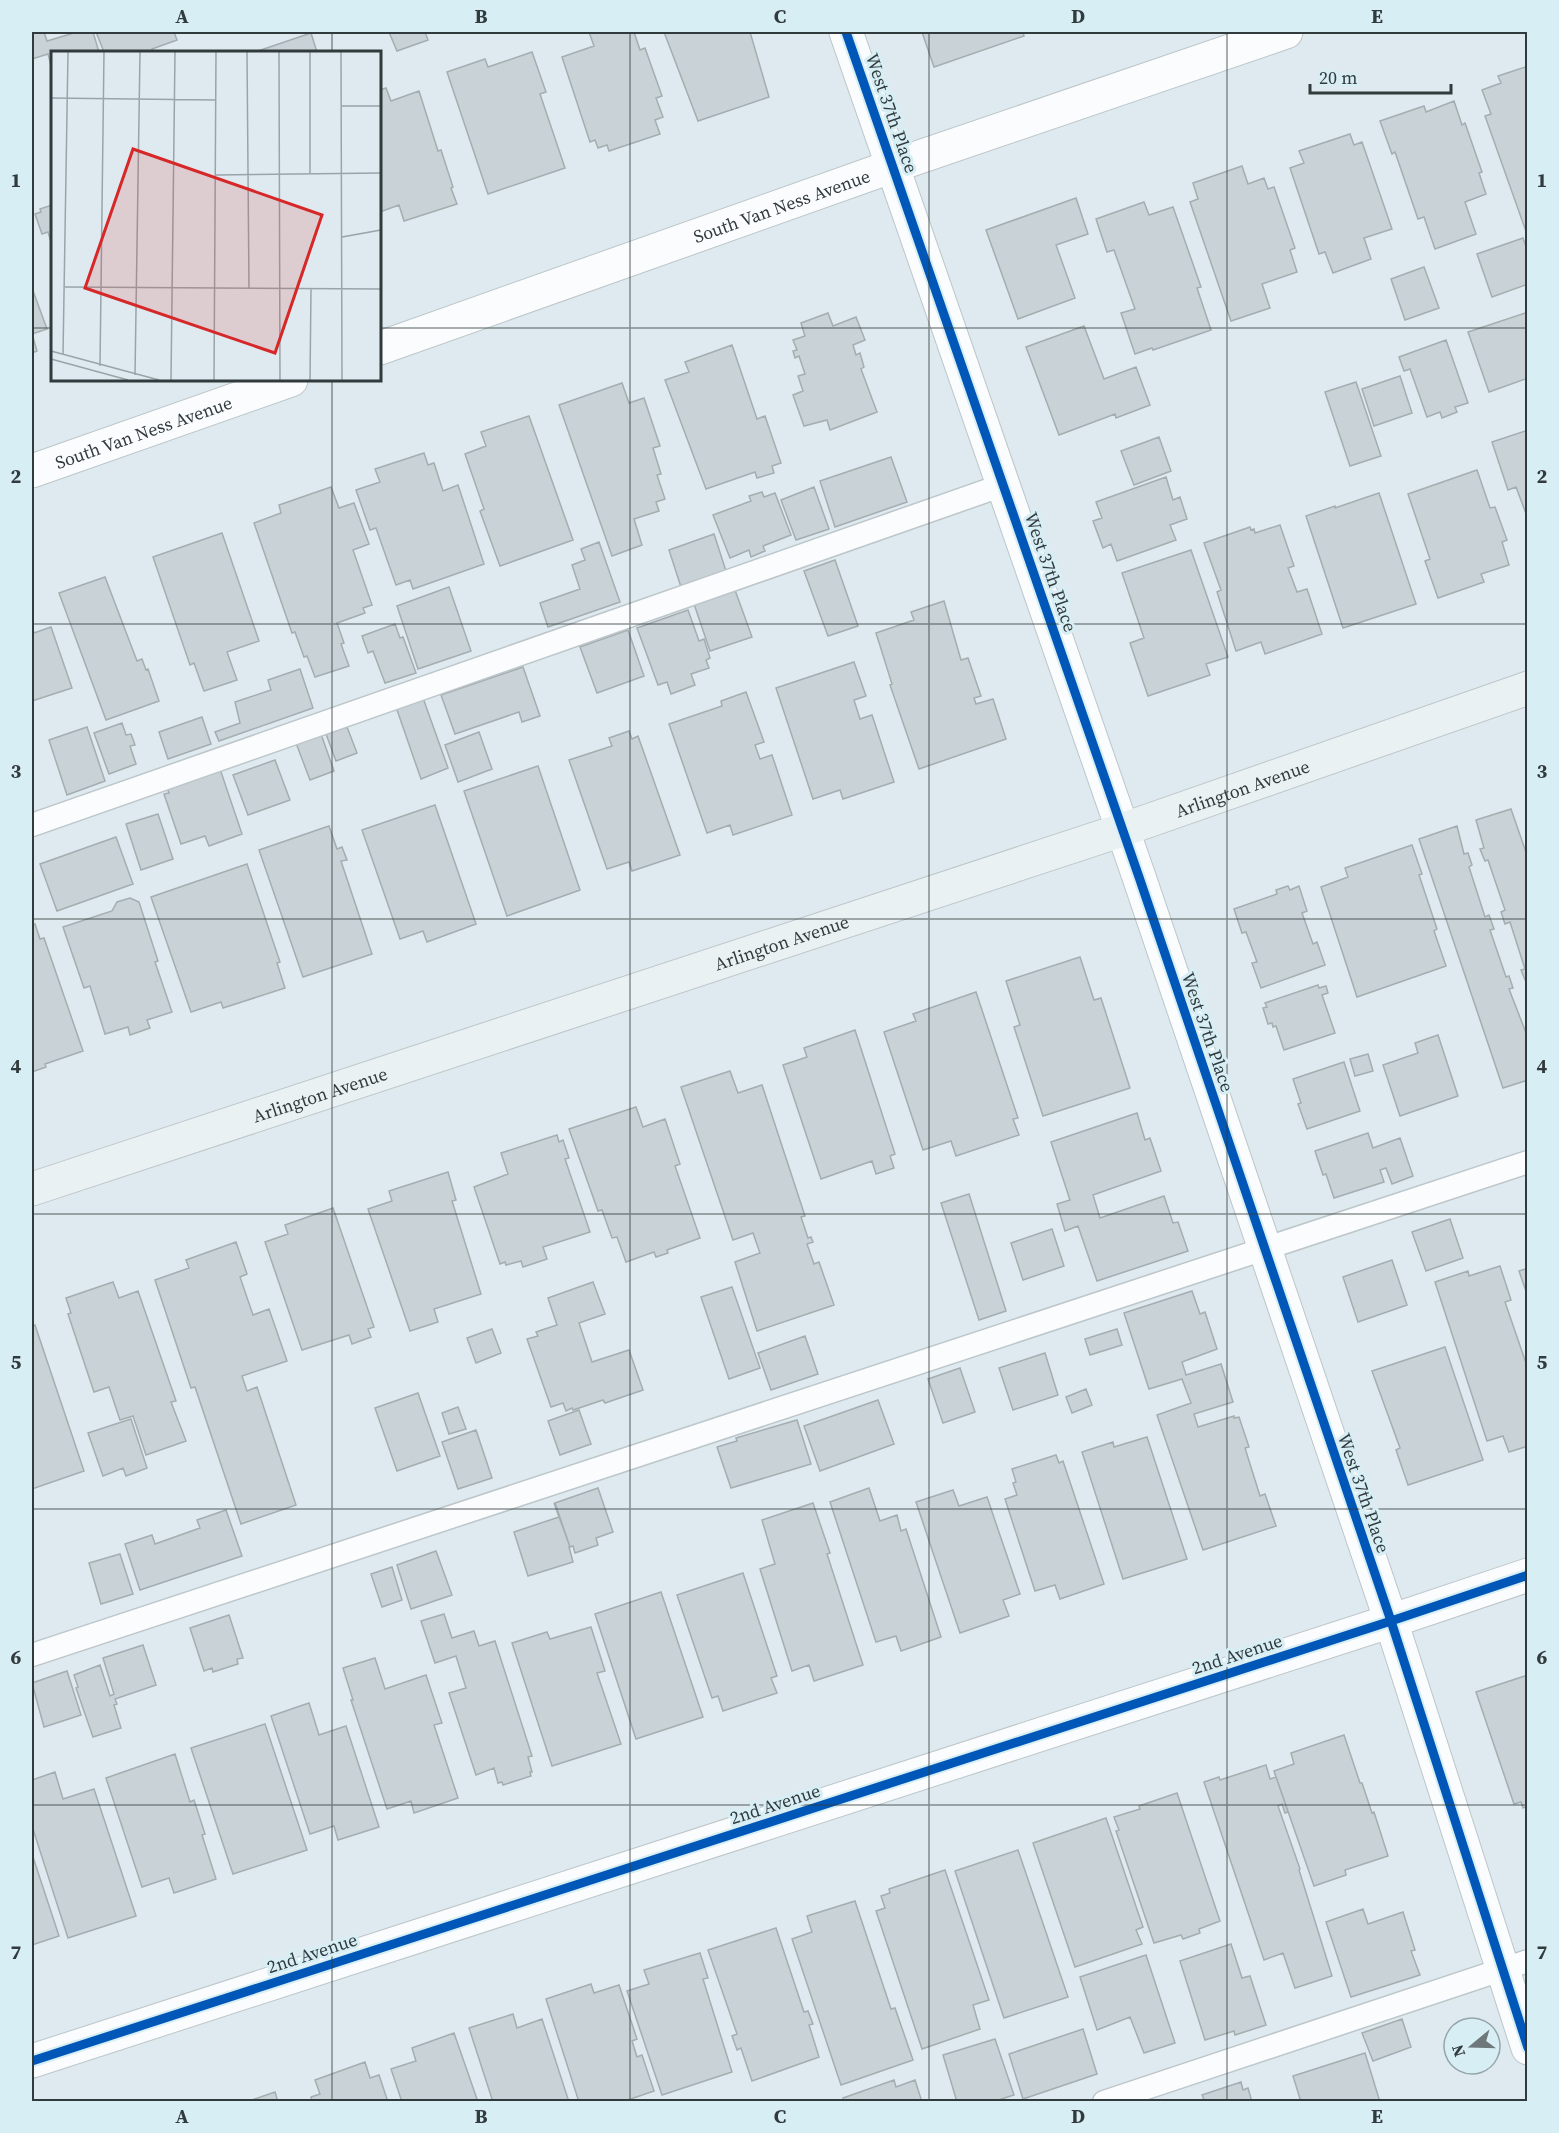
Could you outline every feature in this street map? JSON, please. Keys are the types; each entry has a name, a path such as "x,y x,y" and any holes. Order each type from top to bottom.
{"main road":[{"name":"Arlington Avenue","path":"32,1189 1122,830 1527,688"}],"street":[{"name":"West 37th Place","path":"846,32 1122,830 1391,1621 1515,1965 1527,2048"},
{"name":"South Van Ness Avenue","path":"381,348 893,166 1286,32"},
{"name":"South Van Ness Avenue","path":"32,471 288,381"},
{"name":"2nd Avenue","path":"32,2061 1527,1575"}],"lane":[{"path":"32,825 1003,486"},
{"path":"32,1655 1527,1162"},
{"path":"1104,2102 1515,1965"}],"building":[{"path":"32,32 44,32 47,41 77,32 93,32 99,51 51,51 51,65 48,54 32,59"},
{"path":"96,32 174,32 177,40 152,49 153,51 104,51"},
{"path":"389,32 425,32 428,40 397,51"},
{"path":"589,32 634,32 640,50 645,48 662,96 656,98 663,117 655,120 660,134 609,151 607,145 598,148 595,140 590,142 562,57 594,46"},
{"path":"664,32 750,32 769,97 698,121"},
{"path":"922,32 1023,32 1024,36 934,67"},
{"path":"311,33 317,51 258,51"},
{"path":"532,52 546,92 540,94 565,168 488,194 447,72 485,59 488,67"},
{"path":"1528,66 1528,237 1485,116 1491,114 1482,90 1501,83 1498,76"},
{"path":"386,88 391,101 419,91 438,151 441,150 457,204 404,221 399,205 381,212 381,90"},
{"path":"1454,101 1462,125 1465,123 1482,172 1479,173 1486,194 1465,202 1476,234 1435,249 1424,217 1418,219 1395,152 1392,154 1380,121 1424,106 1426,112"},
{"path":"1350,134 1354,145 1362,142 1392,229 1364,238 1371,259 1333,273 1325,252 1319,254 1290,168 1304,163 1299,151"},
{"path":"1242,166 1248,184 1264,178 1268,189 1274,187 1295,248 1290,250 1297,272 1262,284 1270,308 1231,321 1190,202 1198,199 1193,183"},
{"path":"1076,198 1088,234 1056,245 1075,298 1018,319 986,230"},
{"path":"1144,202 1149,215 1173,207 1201,287 1197,288 1211,330 1135,354 1121,313 1135,309 1114,250 1107,252 1096,219"},
{"path":"51,205 51,242 48,232 42,234 35,214 41,212 40,209"},
{"path":"1523,238 1528,252 1528,284 1492,297 1477,254"},
{"path":"1424,267 1439,308 1405,320 1391,279"},
{"path":"32,288 47,329 32,334"},
{"path":"1528,312 1528,378 1489,392 1468,332"},
{"path":"828,313 833,326 856,317 865,340 853,345 856,355 860,353 864,367 861,369 877,412 830,430 827,420 804,426 793,395 803,391 798,376 805,374 799,356 795,358 793,351 797,350 793,340 805,336 801,323"},
{"path":"1084,326 1104,379 1136,367 1150,405 1116,418 1115,414 1059,435 1026,347"},
{"path":"32,334 37,351 32,353"},
{"path":"1446,340 1468,403 1455,407 1457,412 1442,418 1440,412 1427,417 1410,369 1404,371 1399,357"},
{"path":"732,345 757,419 765,416 781,463 772,466 774,473 757,478 755,472 706,489 665,380 689,372 685,362"},
{"path":"1400,376 1412,413 1374,426 1362,389"},
{"path":"1356,382 1381,456 1350,466 1325,392"},
{"path":"622,383 629,403 644,398 660,446 653,448 661,474 657,475 665,499 656,502 659,511 634,519 642,545 612,556 559,405"},
{"path":"529,416 573,540 500,566 480,511 484,509 465,454 486,446 481,432"},
{"path":"1528,430 1528,519 1516,487 1508,490 1492,442"},
{"path":"1159,437 1171,471 1134,485 1121,451"},
{"path":"424,453 428,465 434,463 443,491 458,485 484,564 413,589 410,580 396,585 376,528 370,530 356,490 380,482 375,469"},
{"path":"891,457 907,502 835,527 820,481"},
{"path":"1477,470 1490,508 1495,507 1507,540 1502,542 1509,565 1481,574 1484,582 1438,598 1425,561 1430,559 1408,494"},
{"path":"1166,477 1173,500 1180,497 1187,519 1170,525 1176,540 1117,561 1111,544 1103,548 1093,521 1102,518 1096,502"},
{"path":"331,487 339,508 354,503 369,544 353,550 372,605 363,608 365,613 337,623 349,666 315,677 307,656 304,657 295,632 292,633 254,523 281,513 279,505"},
{"path":"814,487 829,529 796,540 781,500"},
{"path":"762,492 764,497 775,493 791,535 763,546 765,551 751,557 749,550 730,558 713,515 751,501 749,496"},
{"path":"1379,493 1416,604 1343,628 1306,516"},
{"path":"1280,525 1294,566 1288,568 1297,592 1307,589 1322,634 1265,654 1261,642 1236,651 1217,592 1221,590 1204,543 1250,527 1255,533"},
{"path":"222,533 259,641 227,652 237,680 204,691 194,663 190,665 153,557"},
{"path":"714,534 726,571 681,587 669,550"},
{"path":"599,542 620,602 548,627 540,603 580,589 572,565 585,560 581,549"},
{"path":"1191,550 1228,657 1206,664 1210,675 1148,696 1130,643 1144,638 1122,573"},
{"path":"835,560 858,626 828,636 804,571"},
{"path":"105,577 137,661 142,659 146,670 148,669 159,701 106,720 59,593"},
{"path":"449,587 471,651 418,669 397,606"},
{"path":"735,590 752,637 710,651 694,604"},
{"path":"944,601 961,660 968,658 981,696 974,698 976,704 993,699 1006,739 919,769 890,685 892,684 876,633 914,620 911,612"},
{"path":"688,610 699,641 704,639 710,658 706,660 709,668 691,674 695,685 671,694 667,682 658,685 637,628"},
{"path":"395,624 400,638 403,637 416,673 385,683 373,651 368,653 362,636"},
{"path":"32,626 34,633 51,627 72,688 32,701"},
{"path":"628,630 644,676 597,693 580,647"},
{"path":"854,662 866,696 854,700 860,719 872,715 894,782 843,799 840,790 813,799 776,688"},
{"path":"523,667 540,716 522,722 519,712 455,734 441,695"},
{"path":"300,669 313,708 219,741 215,732 240,723 235,702 271,690 268,680"},
{"path":"746,692 764,742 755,745 760,759 772,755 792,815 733,835 730,825 707,833 669,724 722,706 721,701"},
{"path":"423,698 448,768 421,779 396,707"},
{"path":"202,717 211,744 168,759 159,732"},
{"path":"122,723 126,735 131,734 135,745 130,746 136,764 109,774 94,733"},
{"path":"87,727 105,781 67,795 49,740"},
{"path":"347,727 357,753 336,761 326,734"},
{"path":"629,731 632,739 638,736 680,855 632,871 629,862 607,869 569,760 612,746 609,738"},
{"path":"479,732 492,769 458,782 445,745"},
{"path":"321,734 334,771 310,780 296,743"},
{"path":"275,760 290,800 248,815 233,775"},
{"path":"538,766 580,890 507,916 464,791"},
{"path":"220,769 242,834 209,846 205,836 181,844 164,794 169,793 167,788"},
{"path":"435,805 476,924 427,942 423,931 400,939 362,830"},
{"path":"1511,809 1528,858 1528,981 1526,982 1521,970 1525,969 1510,922 1505,924 1501,912 1505,910 1488,860 1485,861 1480,849 1484,848 1476,820"},
{"path":"158,814 173,859 141,870 126,824"},
{"path":"329,826 337,849 342,847 347,860 341,861 372,954 303,977 259,850"},
{"path":"1457,826 1464,854 1468,853 1472,865 1469,867 1485,917 1489,915 1494,929 1490,930 1506,977 1509,976 1513,988 1509,989 1528,1038 1528,1080 1503,1088 1419,839"},
{"path":"116,837 133,884 57,911 40,864"},
{"path":"1412,845 1422,874 1419,875 1437,929 1434,931 1446,966 1357,997 1321,887 1348,877 1345,868"},
{"path":"247,864 280,962 277,963 285,988 223,1008 221,1002 191,1012 151,897"},
{"path":"1288,886 1290,890 1299,886 1307,911 1302,913 1313,944 1317,942 1325,965 1261,988 1252,963 1257,962 1246,932 1242,933 1234,909 1277,894 1276,890"},
{"path":"130,898 139,902 158,961 155,962 172,1012 147,1020 150,1028 130,1035 128,1027 105,1034 90,986 84,988 63,927 112,911 117,902"},
{"path":"35,924 40,939 44,938 83,1051 45,1064 46,1067 32,1072 32,926"},
{"path":"1080,957 1094,1000 1101,998 1130,1088 1043,1116 1014,1027 1020,1025 1006,981"},
{"path":"1318,985 1319,988 1326,986 1328,993 1322,995 1335,1033 1284,1050 1276,1026 1273,1027 1272,1023 1268,1024 1263,1008 1267,1007 1265,1003"},
{"path":"976,992 1018,1118 1013,1119 1019,1135 956,1156 951,1141 923,1150 884,1032 916,1021 913,1014"},
{"path":"855,1030 895,1154 890,1156 894,1168 876,1174 872,1161 821,1179 783,1065 807,1057 804,1048"},
{"path":"1438,1035 1458,1096 1400,1116 1383,1065 1418,1053 1415,1043"},
{"path":"1368,1054 1373,1071 1355,1076 1350,1059"},
{"path":"1344,1062 1360,1111 1307,1129 1298,1104 1301,1103 1293,1079"},
{"path":"730,1071 738,1093 762,1085 805,1216 801,1217 808,1238 811,1237 813,1242 807,1244 814,1264 819,1262 834,1305 757,1331 735,1262 760,1253 753,1233 733,1240 681,1087"},
{"path":"636,1107 643,1127 665,1119 680,1164 675,1166 700,1238 667,1250 668,1253 656,1257 654,1252 626,1262 617,1237 612,1238 602,1210 598,1211 569,1129"},
{"path":"1137,1113 1145,1140 1150,1138 1161,1171 1093,1195 1100,1218 1164,1196 1173,1223 1178,1222 1188,1251 1097,1281 1078,1226 1065,1231 1057,1204 1070,1200 1051,1142"},
{"path":"1368,1133 1373,1148 1400,1138 1413,1176 1392,1184 1386,1168 1380,1170 1384,1182 1334,1198 1315,1151"},
{"path":"557,1135 559,1142 563,1140 569,1158 565,1159 590,1232 543,1247 547,1259 523,1267 521,1261 506,1265 505,1262 500,1264 474,1187 508,1174 501,1153"},
{"path":"448,1172 456,1200 452,1201 481,1294 434,1309 438,1322 410,1331 368,1209 392,1201 389,1191"},
{"path":"969,1194 1006,1311 979,1320 941,1203"},
{"path":"333,1208 374,1327 368,1329 371,1337 352,1344 349,1335 302,1350 265,1242 288,1234 285,1225"},
{"path":"1450,1219 1463,1258 1426,1271 1412,1232"},
{"path":"1052,1229 1064,1266 1023,1280 1011,1243"},
{"path":"236,1242 247,1274 240,1277 253,1315 269,1309 287,1361 242,1376 247,1391 257,1387 296,1505 241,1524 195,1387 191,1388 155,1280 189,1268 186,1260"},
{"path":"1392,1260 1407,1305 1358,1322 1343,1277"},
{"path":"1500,1266 1511,1300 1505,1302 1528,1369 1528,1446 1509,1452 1503,1436 1487,1441 1435,1282 1468,1271 1469,1276"},
{"path":"1528,1268 1528,1297 1519,1271"},
{"path":"113,1282 119,1298 138,1291 176,1401 171,1402 186,1441 146,1455 133,1416 120,1420 109,1387 94,1392 68,1314 71,1313 66,1298"},
{"path":"593,1282 605,1314 579,1323 592,1362 629,1350 643,1390 605,1403 603,1400 573,1410 572,1408 566,1411 563,1403 551,1407 527,1339 538,1336 536,1332 557,1325 548,1298"},
{"path":"732,1287 760,1368 729,1379 701,1297"},
{"path":"1192,1291 1200,1314 1205,1312 1217,1349 1182,1362 1186,1375 1221,1364 1233,1402 1194,1414 1198,1427 1234,1416 1234,1418 1239,1417 1249,1447 1245,1448 1260,1496 1265,1494 1276,1526 1203,1550 1157,1415 1191,1403 1182,1379 1149,1389 1124,1313"},
{"path":"35,1325 84,1471 32,1489 32,1327"},
{"path":"492,1329 501,1353 476,1363 467,1338"},
{"path":"1117,1329 1122,1345 1090,1355 1085,1339"},
{"path":"805,1336 818,1374 771,1390 758,1353"},
{"path":"1445,1347 1483,1460 1408,1485 1396,1450 1400,1448 1372,1371"},
{"path":"1045,1353 1058,1395 1013,1410 999,1368"},
{"path":"960,1368 975,1412 943,1423 928,1379"},
{"path":"1086,1389 1092,1405 1072,1413 1066,1397"},
{"path":"418,1393 440,1456 397,1471 375,1408"},
{"path":"878,1400 894,1444 820,1471 804,1426"},
{"path":"458,1407 466,1429 449,1434 442,1413"},
{"path":"579,1410 591,1444 560,1455 548,1421"},
{"path":"131,1419 147,1468 126,1476 123,1468 103,1476 88,1433"},
{"path":"797,1420 811,1464 731,1488 717,1447 737,1441 736,1438"},
{"path":"476,1430 492,1478 458,1489 442,1442"},
{"path":"1147,1437 1187,1559 1123,1579 1082,1452 1113,1442 1114,1447"},
{"path":"1056,1455 1059,1463 1063,1461 1104,1584 1060,1599 1055,1585 1035,1591 1005,1499 1017,1495 1012,1469"},
{"path":"598,1488 613,1532 596,1538 598,1545 575,1553 573,1546 570,1547 555,1503"},
{"path":"869,1488 880,1521 897,1515 901,1531 906,1529 941,1637 901,1651 896,1636 876,1642 830,1502"},
{"path":"953,1490 959,1506 987,1497 1020,1594 1003,1600 1009,1616 960,1633 916,1502"},
{"path":"554,1503 570,1547 573,1562 528,1576 514,1532 559,1517"},
{"path":"813,1503 863,1665 814,1681 809,1665 792,1671 760,1569 775,1564 762,1520"},
{"path":"226,1510 242,1556 140,1590 125,1544 152,1535 155,1544 200,1528 197,1520"},
{"path":"436,1551 452,1595 411,1609 397,1565"},
{"path":"120,1554 133,1594 101,1604 89,1563"},
{"path":"392,1567 402,1600 382,1607 371,1574"},
{"path":"743,1573 777,1676 771,1678 777,1693 723,1711 718,1696 712,1698 677,1595"},
{"path":"661,1592 703,1717 636,1739 595,1614"},
{"path":"444,1614 452,1638 474,1631 479,1646 495,1641 532,1756 528,1757 531,1776 503,1785 502,1782 498,1783 494,1768 476,1775 449,1693 466,1688 456,1656 435,1663 421,1621"},
{"path":"229,1615 243,1658 237,1659 238,1664 213,1672 212,1668 204,1671 190,1628"},
{"path":"591,1627 605,1671 597,1673 621,1744 552,1766 512,1643 547,1632 550,1639"},
{"path":"143,1645 156,1685 115,1699 117,1704 114,1705 121,1728 93,1737 76,1688 78,1687 74,1675 100,1665 110,1696 114,1694 103,1658"},
{"path":"375,1658 385,1689 426,1675 442,1723 434,1725 458,1798 414,1813 411,1801 387,1809 351,1700 353,1700 343,1668"},
{"path":"67,1671 81,1715 44,1727 32,1683"},
{"path":"1528,1675 1528,1806 1523,1808 1521,1802 1514,1804 1476,1692"},
{"path":"309,1703 319,1735 346,1726 379,1827 338,1840 334,1826 310,1834 271,1716"},
{"path":"265,1724 307,1850 233,1874 191,1748"},
{"path":"1344,1735 1360,1783 1362,1783 1372,1813 1374,1812 1388,1856 1345,1870 1346,1875 1314,1886 1274,1771 1294,1764 1291,1753"},
{"path":"175,1754 190,1802 194,1800 216,1879 174,1893 169,1878 142,1887 106,1778"},
{"path":"1266,1765 1270,1779 1276,1777 1274,1771 1288,1812 1285,1813 1282,1804 1278,1806 1300,1869 1332,1976 1295,1988 1283,1953 1264,1960 1204,1782 1219,1777 1220,1780"},
{"path":"55,1772 63,1799 94,1789 136,1916 68,1938 32,1826 32,1780"},
{"path":"1177,1793 1220,1921 1199,1929 1200,1933 1183,1939 1181,1935 1154,1943 1116,1831 1119,1830 1114,1817"},
{"path":"1106,1818 1143,1927 1136,1930 1142,1944 1075,1967 1033,1843"},
{"path":"1018,1850 1068,1997 1004,2018 955,1871"},
{"path":"32,1854 59,1936 32,1945"},
{"path":"945,1870 989,2000 973,2005 980,2029 922,2049 876,1911 885,1908 881,1896 890,1893 889,1889"},
{"path":"855,1901 891,2009 895,2008 913,2060 841,2085 792,1939 812,1932 807,1916"},
{"path":"1363,1909 1368,1924 1403,1912 1415,1950 1411,1951 1420,1975 1351,1997 1326,1922"},
{"path":"776,1928 804,2012 808,2011 813,2024 809,2025 819,2057 752,2081 741,2048 737,2050 732,2036 737,2034 708,1950"},
{"path":"1231,1944 1242,1978 1250,1976 1266,2025 1235,2035 1234,2031 1205,2040 1180,1961"},
{"path":"700,1953 708,1978 703,1979 732,2072 662,2095 627,1991 649,1984 644,1970"},
{"path":"1146,1955 1175,2043 1144,2053 1130,2017 1097,2030 1080,1977"},
{"path":"591,1984 594,1993 619,1985 637,2039 632,2041 637,2057 642,2055 654,2091 622,2102 579,2102 546,1999"},
{"path":"513,2014 517,2028 542,2019 569,2102 493,2102 469,2028"},
{"path":"1402,2019 1411,2047 1373,2061 1362,2033"},
{"path":"1083,2029 1097,2074 1023,2099 1009,2054"},
{"path":"454,2033 478,2102 402,2102 391,2069 416,2061 412,2048"},
{"path":"995,2039 1014,2095 992,2102 957,2102 943,2055"},
{"path":"1365,2053 1380,2102 1301,2102 1293,2076"},
{"path":"365,2062 370,2078 379,2075 388,2102 312,2102 311,2097 320,2094 315,2080"},
{"path":"894,2080 896,2087 915,2080 922,2102 844,2102 843,2098"},
{"path":"1241,2082 1243,2090 1248,2088 1252,2102 1205,2102 1202,2095"},
{"path":"275,2092 278,2102 246,2102"}],"cycle path":[{"path":"846,32 1139,877 1391,1621 1528,2048"},
{"path":"32,2061 1528,1575"}]}
